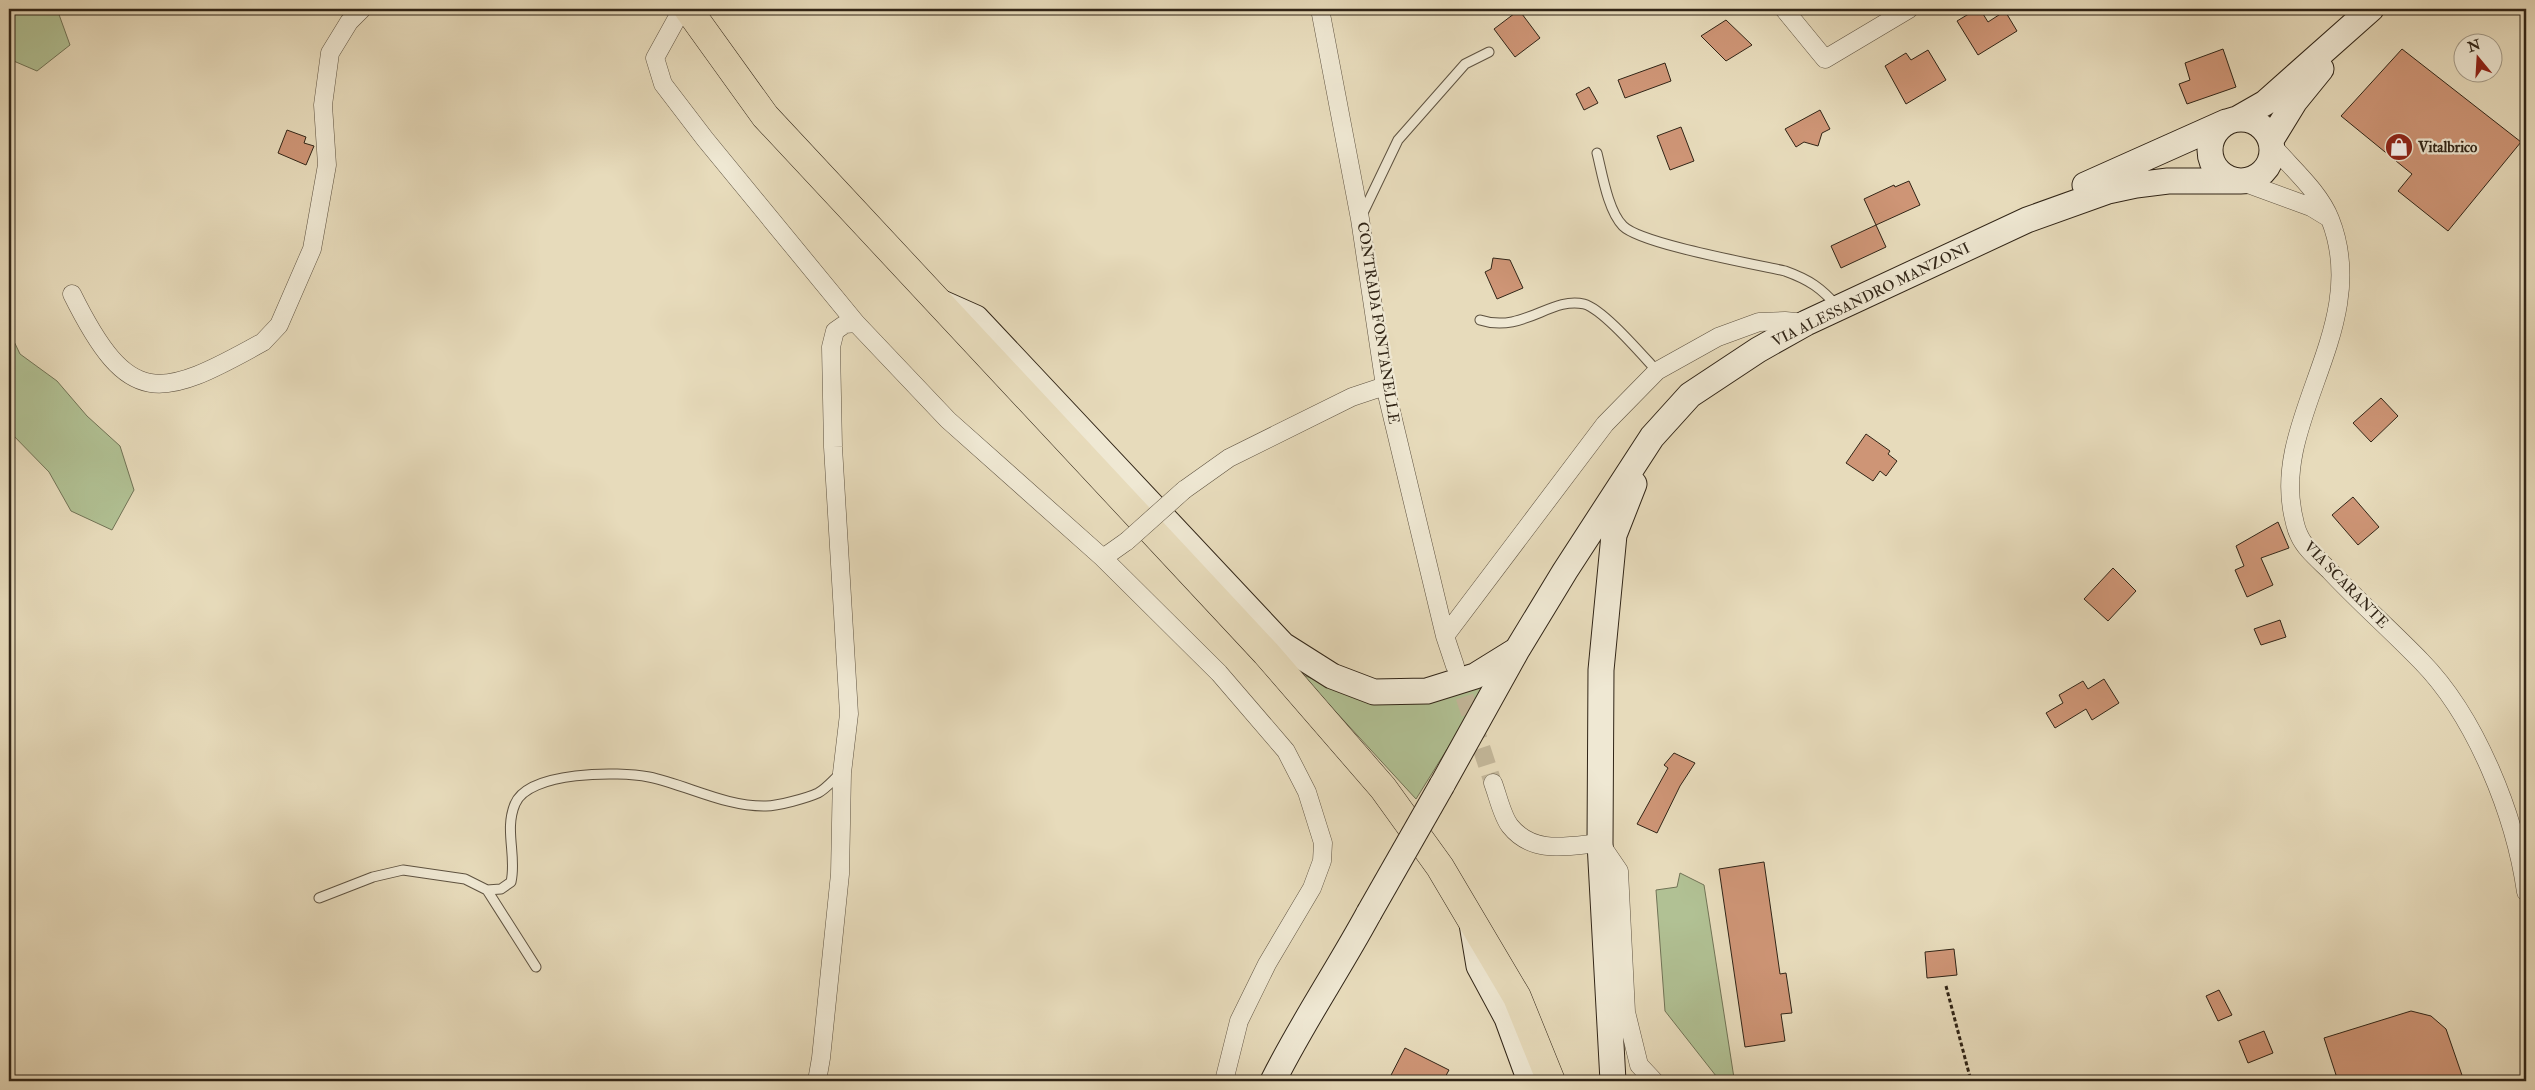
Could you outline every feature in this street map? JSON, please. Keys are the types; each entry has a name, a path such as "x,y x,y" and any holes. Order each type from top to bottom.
{"main road":[{"path":"688,9 765,116 1260,646 1383,788 1440,867 1517,998 1551,1081"},
{"name":"VIA ALESSANDRO MANZONI","path":"2028,220 2083,186 2231,121 2265,103 2371,9"},
{"name":"VIA ALESSANDRO MANZONI","path":"2272,142 2294,101 2322,67 2348,30"},
{"path":"2248,119 2258,123 2266,130 2272,142 2272,154 2265,170 2250,180 2237,181 2224,176 2216,169 2211,160 2212,138 2231,121 2248,119"},
{"name":"VIA ALESSANDRO MANZONI","path":"1652,437 1690,395 1758,350 1806,323 2028,220 2108,191 2136,185 2168,181 2237,181"},
{"path":"940,302 976,318 1284,645 1332,676 1374,692 1427,691 1475,676 1517,650"},
{"path":"1273,1081 1295,1037 1344,959 1517,650 1565,571 1652,437"},
{"path":"1612,1081 1600,843 1600,670 1614,535 1652,437"},
{"path":"1471,919 1479,966 1508,1018 1530,1081"}],"street":[{"path":"72,294 92,334 106,354 134,378 156,385 168,385 198,376 263,342 272,334 279,325 312,249 327,165 323,105 330,53 349,22 362,9"},
{"path":"682,9 655,58 663,84 705,139 856,323 948,420 1103,558 1219,673 1286,751 1308,792 1323,843 1322,860 1312,888 1267,964 1239,1021 1224,1081"},
{"name":"CONTRADA FONTANELLE","path":"1320,9 1360,219 1385,386 1445,636 1455,666"},
{"path":"1784,9 1825,59 1909,9"},
{"name":"VIA SCARANTE","path":"2272,142 2318,198 2330,219 2340,264 2338,309 2295,450 2290,498 2299,536 2308,549 2423,662 2452,698 2483,753 2510,819 2522,866 2526,892"},
{"path":"2237,181 2311,208 2330,219"},
{"path":"1445,636 1605,424 1657,371 1718,337 1759,322 1786,321 1806,323"},
{"path":"817,1081 822,1058 840,874 842,773 849,714 833,447 831,348 835,331 845,324 856,323"},
{"path":"1103,558 1127,541 1184,490 1229,458 1352,397 1385,386"},
{"path":"1493,783 1509,825 1526,842 1552,848 1600,843 1619,871 1626,1012 1639,1065 1654,1081"}],"lane":[{"path":"1360,219 1398,140 1465,64 1489,52"},
{"path":"1597,153 1611,205 1622,226 1646,238 1785,271 1807,279 1824,292 1838,308"},
{"path":"1480,320 1494,325 1528,320 1566,303 1585,304 1609,321 1657,371"},
{"path":"319,898 373,877 403,870 465,879 487,890 501,890 511,882 514,871 509,832 514,804 520,794 541,782 596,774 648,777 690,791 738,802 767,806 819,793 842,773"},
{"path":"487,890 536,967"}],"path":[{"path":"1946,986 1971,1081"}],"green space":[{"path":"9,9 57,9 70,45 37,71 9,59"},
{"path":"9,331 20,354 57,381 87,416 120,446 134,490 112,530 71,511 49,472 9,431"},
{"path":"1301,674 1349,693 1375,701 1397,704 1450,695 1480,684 1484,690 1416,799"},
{"path":"1680,873 1704,885 1734,1078 1720,1081 1665,1011 1656,890 1677,887"}],"building":[{"path":"1980,9 1988,22 2005,11 2017,31 1978,55 1957,21"},
{"path":"1519,10 1540,38 1515,57 1494,29"},
{"path":"1726,20 1752,45 1726,61 1701,36"},
{"path":"2223,49 2236,87 2187,104 2179,84 2190,80 2185,63"},
{"path":"2402,49 2521,142 2448,231 2398,191 2412,174 2341,116"},
{"path":"1928,50 1946,80 1906,104 1885,66 1906,53 1911,60"},
{"path":"1665,63 1671,81 1625,98 1618,80"},
{"path":"1589,87 1598,103 1584,110 1576,94"},
{"path":"1820,110 1830,129 1822,133 1818,146 1804,142 1796,147 1785,129"},
{"path":"1681,127 1694,161 1670,170 1657,136"},
{"path":"287,130 306,137 304,143 314,146 306,165 278,153"},
{"path":"1909,181 1920,205 1876,225 1864,199 1894,185 1895,187"},
{"path":"1876,225 1886,247 1841,268 1831,246"},
{"path":"1493,258 1510,260 1523,288 1497,299 1485,272 1491,269"},
{"path":"2381,398 2398,416 2371,442 2353,423"},
{"path":"1866,434 1890,451 1888,454 1897,461 1886,476 1880,471 1873,481 1846,463"},
{"path":"2353,497 2379,527 2358,545 2332,515"},
{"path":"2278,522 2289,548 2261,558 2273,585 2247,597 2235,570 2244,566 2236,546"},
{"path":"2113,568 2136,591 2108,621 2084,599"},
{"path":"2280,620 2286,637 2261,645 2254,629"},
{"path":"2104,679 2119,703 2092,720 2086,709 2055,728 2046,713 2063,703 2059,695 2083,681 2088,689"},
{"path":"1674,753 1695,763 1680,786 1657,833 1637,824 1668,768 1664,765"},
{"path":"1764,862 1780,974 1786,973 1792,1013 1781,1014 1785,1041 1745,1047 1719,869"},
{"path":"1954,949 1957,975 1927,978 1925,952"},
{"path":"2219,990 2232,1015 2218,1021 2206,996"},
{"path":"2411,1011 2431,1016 2446,1029 2464,1081 2338,1081 2324,1038"},
{"path":"2264,1031 2273,1053 2248,1063 2239,1041"},
{"path":"1405,1048 1449,1070 1443,1081 1388,1081"}],"tunnel":[{"path":"1456,671 1493,783"}],"place":[{"name":"Vitalbrico","path":"2399,147"}]}
